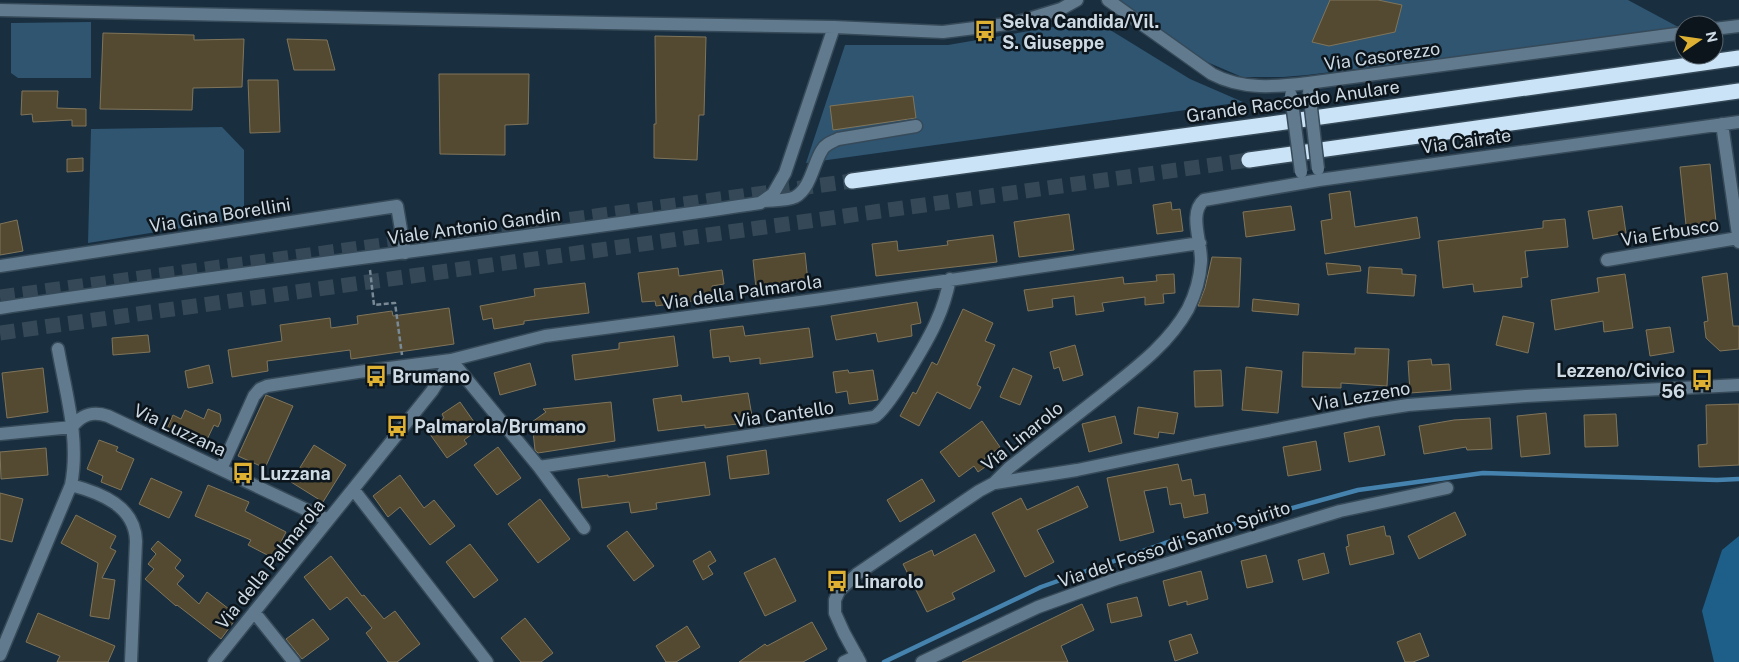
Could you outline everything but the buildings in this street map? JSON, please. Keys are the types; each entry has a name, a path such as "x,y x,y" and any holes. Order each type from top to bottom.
{"highway":[{"name":"Grande Raccordo Anulare","path":"852,181 1739,58"},
{"path":"1249,160 1739,92"}],"street":[{"path":"0,10 163,6 606,24 834,27 944,32 1015,23 1061,9 1077,0"},
{"name":"Via Casorezzo","path":"1108,0 1220,78 1244,86 1290,90 1674,34"},
{"path":"1724,28 1739,26"},
{"path":"764,201 777,188 788,166 834,27"},
{"path":"1308,87 1318,174"},
{"path":"1290,90 1301,177"},
{"name":"Via Cairate","path":"1200,203 1209,198 1318,174 1739,122"},
{"path":"1722,124 1739,242"},
{"name":"Viale Antonio Gandin","path":"0,308 787,199 797,196 804,188 822,148 828,143 838,139 916,126"},
{"name":"Via Linarolo","path":"859,659 835,613 835,600 839,590 857,574 979,491 994,483 1009,468 1133,369 1170,334 1183,317 1194,296 1200,269 1200,243 1196,217 1200,203"},
{"name":"Via Gina Borellini","path":"0,266 397,206 405,253"},
{"name":"Via Erbusco","path":"1607,260 1738,238"},
{"name":"Via della Palmarola","path":"214,662 432,391 451,360 545,336 822,299 1200,243"},
{"name":"Via Cantello","path":"540,466 874,417 888,404 936,322 944,303 950,279"},
{"path":"0,654 71,485 75,457 72,427 58,349"},
{"path":"221,469 254,396 260,388 451,360 540,466 584,528"},
{"name":"Via Lezzeno","path":"994,483 1078,470 1241,436 1408,405 1526,396 1739,386"},
{"name":"Via Luzzana","path":"72,427 78,419 84,416 93,414 104,415 328,520"},
{"path":"0,434 72,427"},
{"path":"71,485 99,494 115,503 127,514 134,527 136,542 131,662"},
{"name":"Via del Fosso di Santo Spirito","path":"922,662 1038,607 1116,579 1340,511 1447,488"},
{"path":"353,489 487,662"},
{"path":"254,612 294,662"},
{"path":"844,662 859,659"}],"path":[{"path":"369,258 374,305 395,303 403,366"}],"shaded area":[{"path":"1116,0 1628,0 1674,25 1674,30 1283,77 1242,77 1207,62"},
{"path":"1094,20 1190,79 1243,102 806,163 845,45 948,45"},
{"path":"91,22 91,78 18,78 11,73 11,23"},
{"path":"222,127 244,150 244,218 88,243 91,129"},
{"path":"1739,536 1739,662 1714,662 1702,611 1722,550"}],"waterway":[{"path":"884,662 1041,587 1165,543 1358,490 1483,473 1717,480 1739,479"}],"tunnel":[{"path":"0,333 1249,160"},
{"path":"0,297 852,181"}],"place":[{"name":"Selva Candida/Vil. S. Giuseppe","path":"985,31"},
{"name":"Brumano","path":"376,376"},
{"name":"Lezzeno/Civico 56","path":"1702,380"},
{"name":"Palmarola/Brumano","path":"397,426"},
{"name":"Luzzana","path":"243,473"},
{"name":"Linarolo","path":"837,581"}]}
